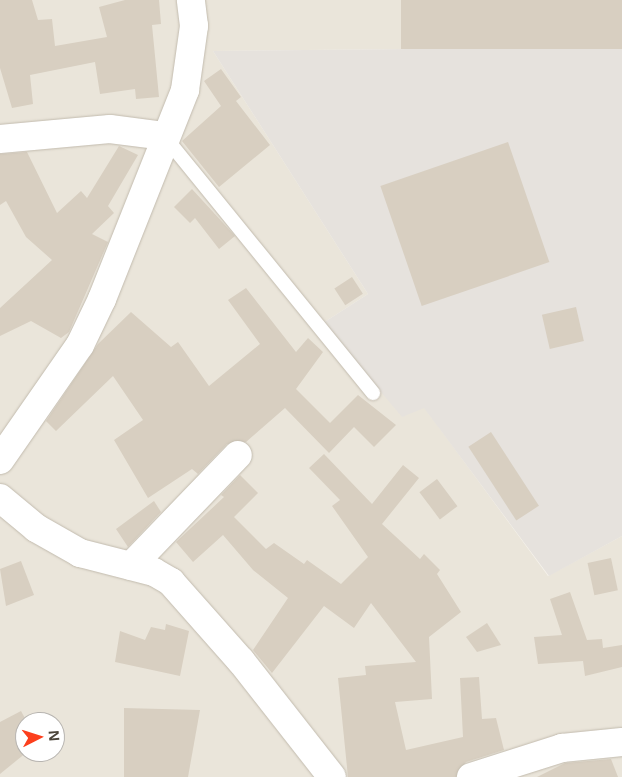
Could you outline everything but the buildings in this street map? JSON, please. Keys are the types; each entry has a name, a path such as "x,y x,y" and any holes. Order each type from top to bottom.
{"street":[{"path":"0,460 87,331 137,215 164,136 185,90 194,26 191,0"},
{"path":"0,139 110,130 164,136"},
{"path":"131,566 238,455"},
{"path":"0,498 36,528 80,553 131,566 171,582 241,661 332,777"},
{"path":"471,777 562,748 622,742"}],"lane":[{"path":"164,136 373,393"}],"shaded area":[{"path":"0,0 622,0 622,47 213,51 368,294 323,323 424,407 548,576 622,536 622,777 0,777"},
{"path":"622,47 622,536 549,576 424,408 402,417 323,323 368,294 213,51"}]}
